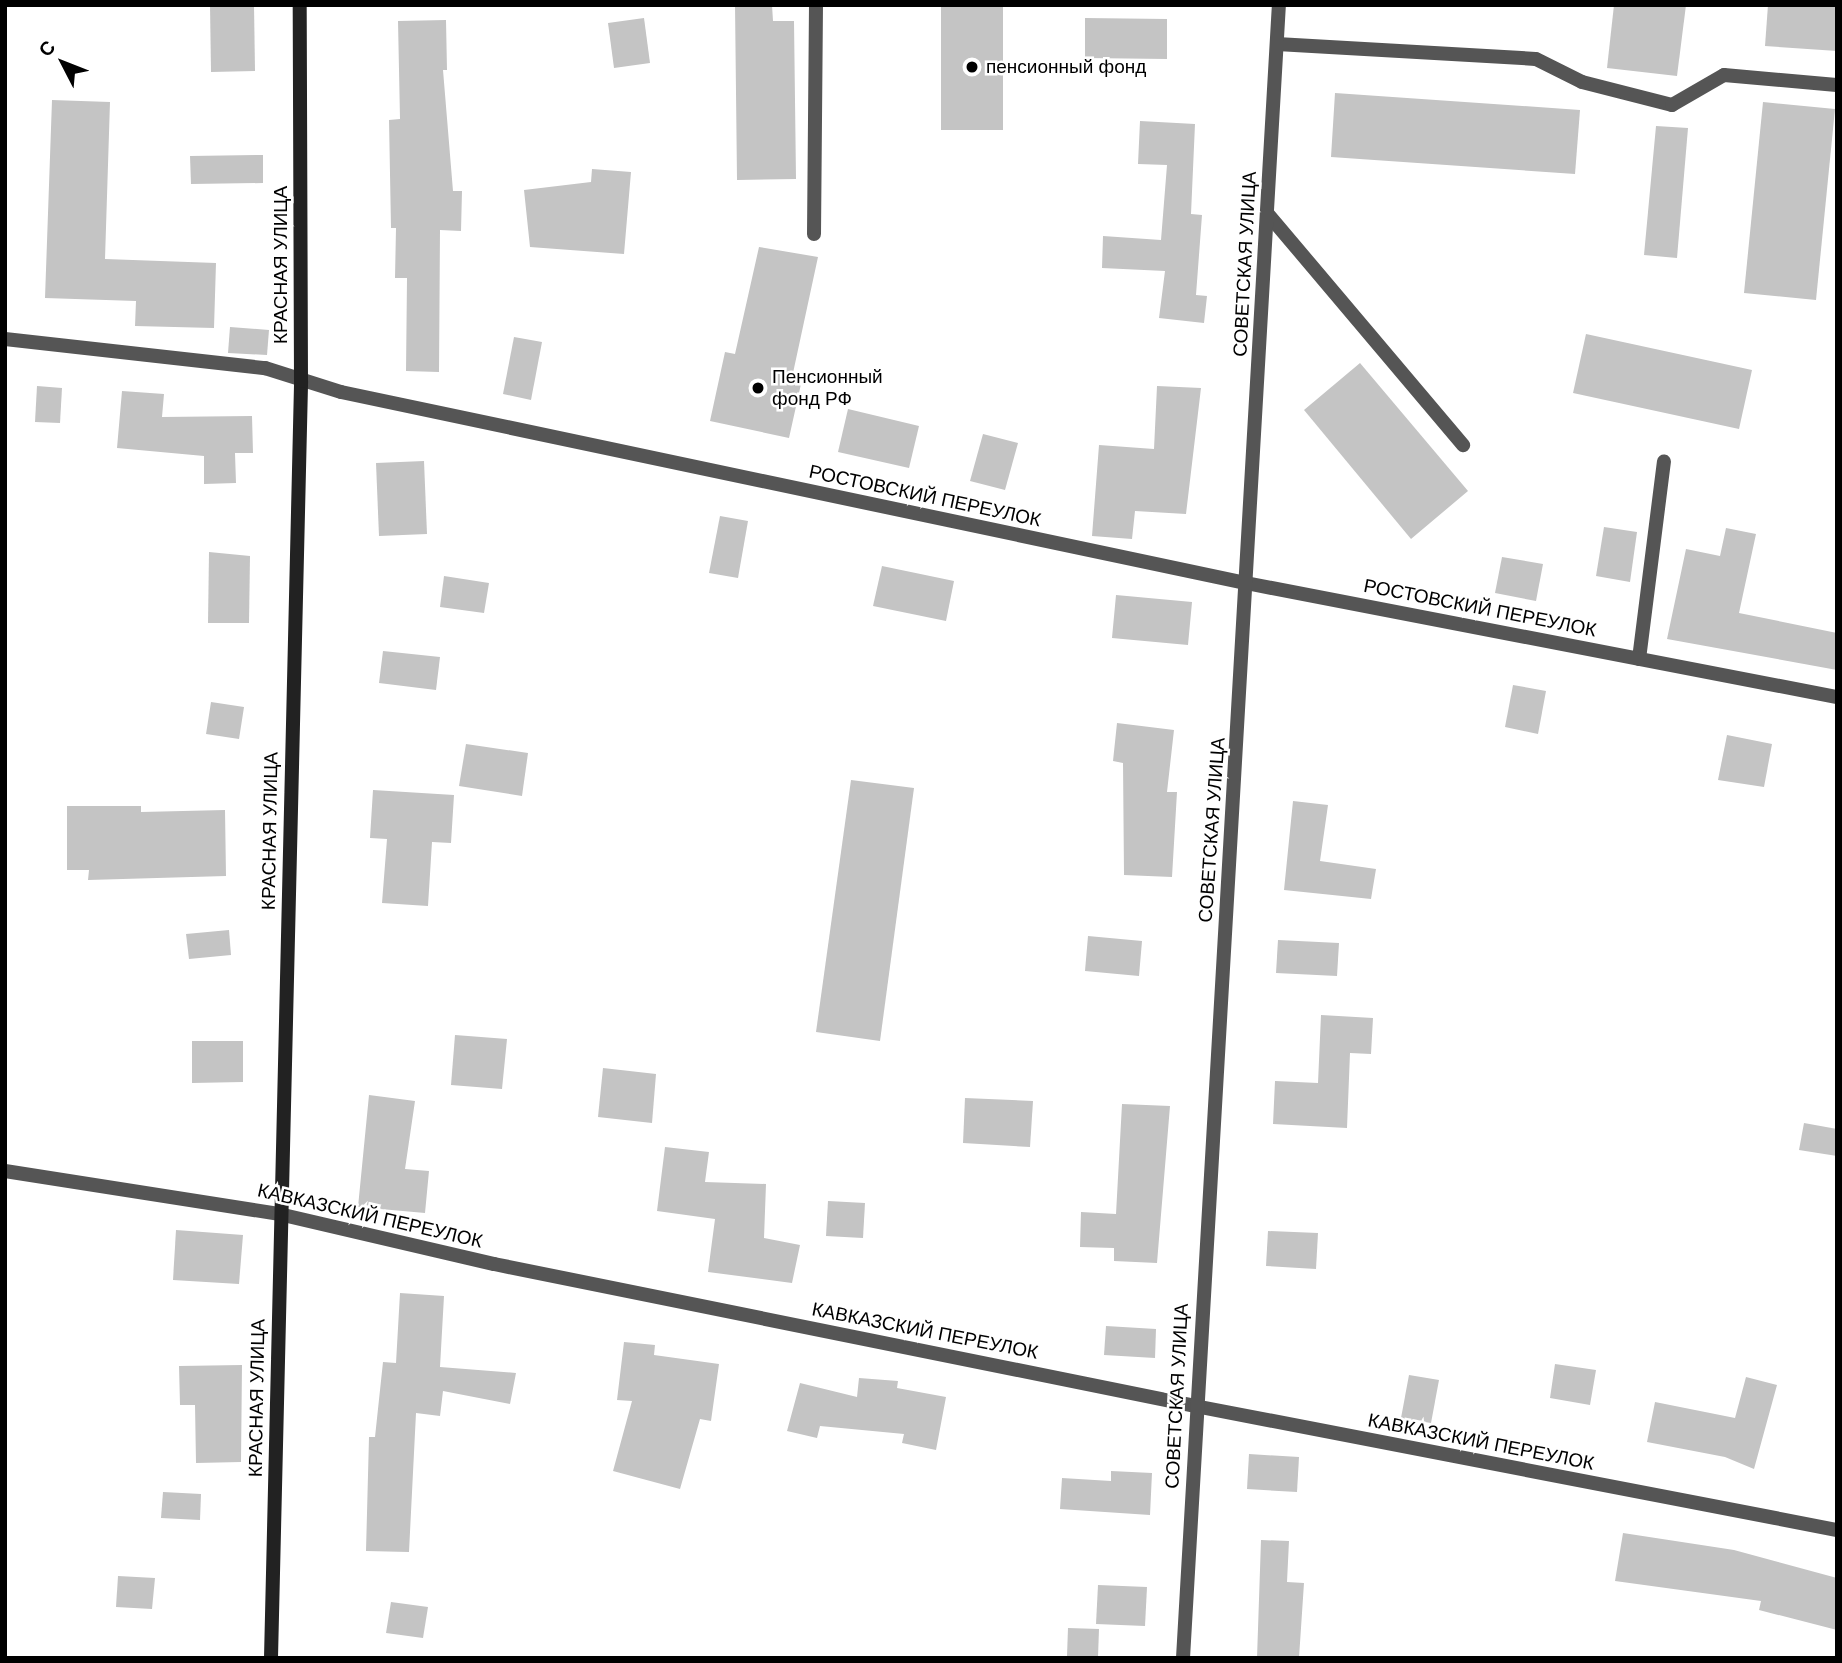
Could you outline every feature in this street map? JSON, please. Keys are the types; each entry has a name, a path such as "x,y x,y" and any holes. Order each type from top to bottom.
{"street":[{"name":"КРАСНАЯ УЛИЦА","path":"271,1658 279,1214 301,381 300,5"},
{"path":"814,234 816,5"},
{"name":"СОВЕТСКАЯ УЛИЦА","path":"1184,1658 1195,1406 1279,5"},
{"path":"1277,44 1536,58 1581,82 1672,104 1724,75 1837,85"},
{"path":"1267,213 1463,445"},
{"name":"РОСТОВСКИЙ ПЕРЕУЛОК","path":"5,339 265,368 301,381 1246,583 1837,697"},
{"path":"1639,659 1664,462"},
{"name":"КАВКАЗСКИЙ ПЕРЕУЛОК","path":"5,1171 279,1214 494,1264 1195,1406 1837,1530"}],"building":[{"path":"210,5 254,5 255,71 211,72"},
{"path":"735,5 772,5 773,21 794,21 796,179 737,180"},
{"name":"пенсионный фонд","path":"941,5 1003,5 1003,130 941,130"},
{"path":"1614,5 1686,5 1677,76 1607,68"},
{"path":"1768,5 1837,5 1837,51 1765,46"},
{"path":"644,18 650,63 614,68 608,23"},
{"path":"1085,18 1167,19 1167,59 1085,58"},
{"path":"446,20 447,70 443,70 453,191 462,191 461,231 440,230 439,372 406,371 407,278 395,278 396,228 391,228 389,120 400,119 398,21"},
{"path":"1335,93 1580,110 1575,174 1331,157"},
{"path":"52,100 110,102 105,259 216,263 214,328 135,326 136,301 45,298"},
{"path":"1763,102 1835,109 1816,300 1744,293"},
{"path":"1140,121 1195,124 1191,214 1202,215 1196,295 1207,296 1204,323 1159,318 1165,271 1102,268 1103,236 1161,240 1167,165 1138,164"},
{"path":"1656,126 1688,128 1677,258 1644,255"},
{"path":"263,155 263,183 191,184 190,156"},
{"path":"592,169 631,172 624,254 530,247 524,190 591,182"},
{"path":"759,247 818,257 793,373 803,375 789,438 710,421 725,352 735,354"},
{"path":"230,327 269,330 267,355 228,353"},
{"path":"1586,334 1752,370 1739,429 1573,393"},
{"path":"514,337 542,342 531,400 503,394"},
{"path":"1360,363 1468,491 1411,539 1304,410"},
{"path":"37,386 62,388 60,423 35,422"},
{"path":"1157,386 1201,388 1186,514 1135,511 1132,539 1092,536 1099,445 1154,449"},
{"path":"122,391 164,394 162,417 252,416 253,453 235,453 236,483 204,484 204,456 117,448"},
{"path":"848,409 919,426 909,468 838,452"},
{"path":"983,434 1018,443 1005,490 970,481"},
{"path":"424,461 427,534 379,536 376,463"},
{"path":"720,516 748,521 738,578 709,573"},
{"path":"1604,527 1637,532 1630,582 1596,576"},
{"path":"1726,528 1756,534 1739,613 1837,633 1837,670 1667,639 1686,549 1720,556"},
{"path":"209,552 250,556 249,623 208,623"},
{"path":"1502,557 1543,564 1536,601 1495,593"},
{"path":"882,566 954,581 946,621 873,606"},
{"path":"444,576 489,583 484,613 440,607"},
{"path":"1116,595 1192,602 1188,645 1112,638"},
{"path":"383,651 440,657 436,690 379,683"},
{"path":"1513,685 1546,691 1538,734 1505,727"},
{"path":"211,702 244,707 239,739 206,734"},
{"path":"1117,723 1174,730 1167,792 1177,792 1172,877 1124,875 1123,763 1113,761"},
{"path":"1727,735 1772,744 1764,787 1718,780"},
{"path":"466,744 528,753 522,796 459,786"},
{"path":"851,780 914,788 880,1041 816,1032"},
{"path":"373,790 454,795 451,843 432,842 428,906 382,903 387,839 370,838"},
{"path":"1293,801 1328,805 1320,861 1376,869 1371,899 1284,890"},
{"path":"67,806 141,806 141,812 225,810 226,876 88,880 89,870 67,870"},
{"path":"229,930 231,955 189,959 186,934"},
{"path":"1088,936 1142,941 1139,976 1085,971"},
{"path":"1278,940 1339,943 1337,976 1276,973"},
{"path":"1321,1015 1373,1018 1371,1054 1350,1053 1347,1128 1273,1124 1275,1081 1318,1083"},
{"path":"455,1035 507,1039 502,1089 451,1085"},
{"path":"192,1041 243,1041 243,1082 192,1083"},
{"path":"603,1068 656,1074 652,1123 598,1117"},
{"path":"369,1095 415,1101 405,1169 429,1171 425,1213 358,1207"},
{"path":"965,1098 1033,1101 1030,1147 963,1143"},
{"path":"1122,1104 1170,1106 1157,1263 1114,1261 1114,1248 1080,1247 1081,1212 1116,1214"},
{"path":"1804,1123 1837,1129 1837,1156 1799,1150"},
{"path":"665,1147 709,1152 705,1182 766,1184 764,1238 800,1245 792,1283 708,1272 715,1219 657,1211"},
{"path":"828,1201 865,1203 863,1238 826,1236"},
{"path":"176,1230 243,1235 239,1284 173,1280"},
{"path":"1268,1231 1318,1233 1316,1269 1266,1266"},
{"path":"400,1293 444,1296 440,1367 516,1373 510,1404 443,1391 440,1416 416,1413 409,1552 366,1551 369,1437 375,1437 383,1362 396,1363"},
{"path":"1106,1326 1156,1329 1155,1358 1104,1355"},
{"path":"624,1342 655,1345 654,1355 719,1364 711,1421 700,1419 680,1489 613,1471 632,1401 617,1400"},
{"path":"1555,1364 1596,1370 1590,1405 1550,1398"},
{"path":"242,1365 241,1462 196,1463 195,1405 180,1405 179,1366"},
{"path":"1409,1375 1439,1380 1431,1423 1401,1418"},
{"path":"1746,1377 1777,1385 1754,1469 1725,1457 1647,1442 1655,1402 1735,1418"},
{"path":"859,1378 898,1381 897,1388 946,1397 936,1450 902,1443 904,1434 820,1426 817,1438 787,1431 800,1383 857,1397"},
{"path":"1249,1454 1299,1457 1297,1492 1247,1489"},
{"path":"1111,1471 1152,1473 1150,1515 1060,1509 1062,1478 1111,1481"},
{"path":"163,1492 201,1494 200,1520 161,1518"},
{"path":"1623,1533 1734,1550 1837,1578 1837,1630 1759,1610 1761,1601 1615,1581"},
{"path":"1261,1540 1289,1541 1287,1582 1304,1583 1299,1658 1257,1658"},
{"path":"118,1576 155,1578 152,1609 116,1607"},
{"path":"1098,1585 1147,1587 1145,1626 1096,1624"},
{"path":"391,1602 428,1607 423,1638 386,1633"},
{"path":"1068,1628 1099,1629 1098,1657 1067,1656"}],"place":[{"name":"пенсионный фонд","path":"972,67"},
{"name":"Пенсионный фонд РФ","path":"758,388"}]}
